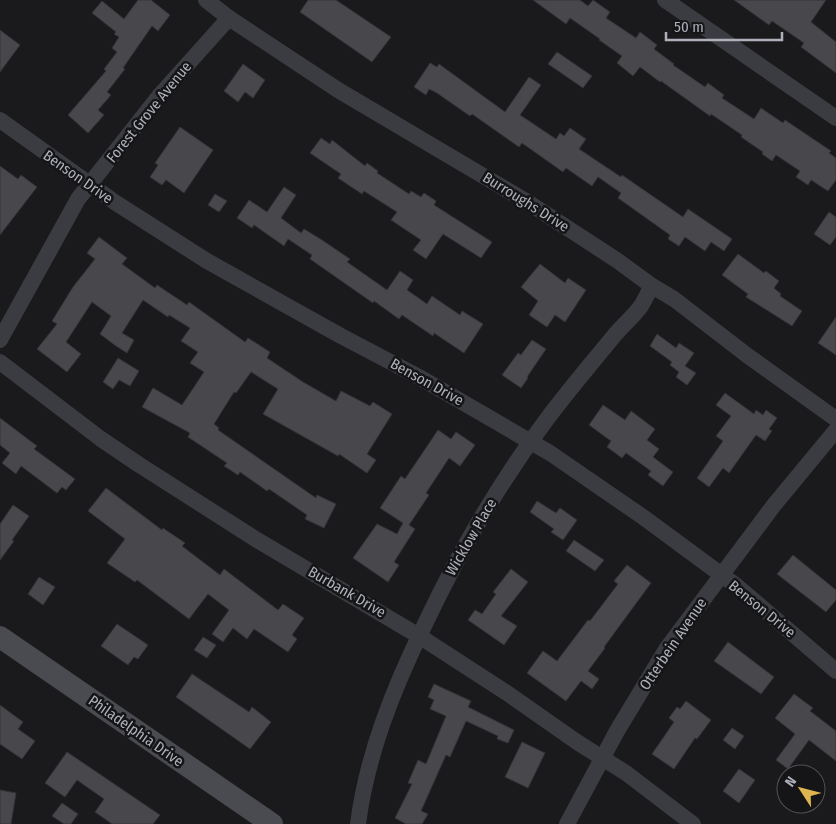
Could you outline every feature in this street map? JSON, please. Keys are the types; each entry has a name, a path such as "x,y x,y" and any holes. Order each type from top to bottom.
{"main road":[{"name":"Philadelphia Drive","path":"0,637 272,824"}],"street":[{"name":"Burroughs Drive","path":"206,0 229,18 338,90 529,203 618,261 652,286 674,299 748,356 836,419"},
{"path":"665,0 836,118"},
{"name":"Forest Grove Avenue","path":"0,340 73,208 89,185 160,95 229,18"},
{"name":"Benson Drive","path":"0,120 89,185 207,261 419,377 550,453 643,517 738,587 836,671"},
{"name":"Wicklow Place","path":"358,824 368,774 395,687 444,584 514,464 584,372 641,306 652,286"},
{"name":"Burbank Drive","path":"0,362 101,439 138,464 257,540 419,636 626,773 693,824"},
{"name":"Otterbein Avenue","path":"567,824 630,708 667,648 774,505 836,430"}],"building":[{"path":"138,0 151,0 170,15 158,31 152,26 123,68 125,69 107,92 111,95 98,110 104,115 88,133 68,115 106,71 104,69 117,52 112,48 119,37 114,34 116,32 92,13 102,1 124,19"},
{"path":"308,0 336,0 391,37 372,62 300,12"},
{"path":"533,0 580,0 588,6 593,0 610,12 606,18 636,38 640,32 657,45 654,49 673,65 705,87 708,83 724,95 722,98 754,119 761,108 783,123 785,120 831,151 829,153 836,158 836,180 828,191 811,180 808,185 796,177 800,171 776,155 772,161 762,154 763,152 741,137 742,135 711,114 710,116 640,67 633,76 617,63 622,56 600,39 570,18 566,24"},
{"path":"734,0 826,0 811,22 836,42 836,73 801,47 804,43 772,21 769,25"},
{"path":"0,30 20,45 0,72"},
{"path":"557,52 592,76 583,88 548,64"},
{"path":"430,63 437,67 439,64 505,112 529,77 541,85 520,115 556,139 560,133 564,136 570,128 586,139 579,149 621,177 622,175 683,217 688,209 732,239 724,251 711,242 705,251 685,237 679,246 668,239 670,235 618,198 621,193 598,177 592,186 566,168 563,172 522,143 519,147 472,114 470,116 437,93 429,89 426,95 414,87"},
{"path":"243,64 265,80 253,98 245,92 238,102 224,91"},
{"path":"180,127 213,150 184,193 166,180 162,185 150,177 158,165 155,163"},
{"path":"321,138 330,144 332,140 365,166 367,163 378,171 377,173 409,194 411,191 421,197 424,193 436,201 434,205 492,242 481,258 443,234 426,259 413,250 421,240 391,220 397,212 364,191 362,194 338,178 341,174 310,153"},
{"path":"0,166 18,179 21,175 37,187 0,235"},
{"path":"284,187 296,195 281,218 301,233 304,229 322,240 350,259 347,262 387,290 400,271 413,280 407,290 427,304 432,296 460,315 462,311 483,324 464,353 434,333 433,336 402,315 399,319 374,301 373,303 310,259 312,255 288,239 284,246 254,225 252,228 237,218 249,200 267,212"},
{"path":"215,194 227,201 219,212 208,205"},
{"path":"829,212 836,217 836,237 830,245 814,234"},
{"path":"99,237 127,258 122,264 155,288 157,285 187,305 189,302 245,342 248,338 270,352 267,358 303,382 336,401 341,391 370,406 373,402 392,414 367,454 376,460 367,473 339,454 338,456 263,414 278,389 251,372 236,393 234,392 214,424 219,428 218,430 316,498 317,495 336,504 324,528 305,519 307,515 269,489 267,491 240,472 238,475 224,466 227,463 188,437 190,433 142,407 153,388 182,405 204,372 190,363 198,352 181,341 190,328 169,315 168,317 143,300 122,333 134,340 127,353 100,334 111,316 92,302 66,342 81,354 67,372 37,349 57,324 52,321 73,287 95,259 87,253"},
{"path":"738,254 764,273 766,271 779,281 774,288 781,294 780,296 802,311 792,326 746,297 748,294 722,275"},
{"path":"540,264 565,283 568,278 586,290 565,322 555,315 547,327 529,315 538,301 521,287"},
{"path":"836,317 836,355 818,343"},
{"path":"657,334 676,348 679,343 694,353 685,366 696,373 687,385 676,377 679,372 670,365 672,362 650,346"},
{"path":"532,340 546,349 521,388 502,375 518,353 521,355"},
{"path":"118,358 139,371 130,386 119,380 113,389 103,382"},
{"path":"725,393 754,414 756,410 763,415 766,410 777,418 769,429 772,431 765,441 756,435 729,473 723,468 709,487 697,478 723,441 716,436 731,416 716,405"},
{"path":"603,405 625,420 631,411 655,429 647,440 659,449 653,457 673,472 663,486 648,475 651,471 626,453 622,458 607,447 611,441 589,425"},
{"path":"0,418 37,446 34,449 75,479 66,490 62,487 57,493 21,466 16,474 2,463 10,453 0,445"},
{"path":"438,430 451,439 456,432 475,445 460,466 449,458 426,493 429,495 409,525 415,529 394,562 399,565 388,582 353,558 377,524 397,534 403,523 380,508 401,476 405,479"},
{"path":"106,488 162,530 163,528 185,543 182,546 220,575 224,569 278,610 283,604 304,618 292,635 297,639 288,652 254,629 247,639 233,628 223,642 212,634 229,610 208,594 189,619 137,580 135,582 107,563 125,539 88,511"},
{"path":"537,501 556,513 560,508 577,520 563,540 551,532 554,529 530,512"},
{"path":"13,505 29,516 0,560 0,524"},
{"path":"574,540 604,560 595,571 566,551"},
{"path":"793,555 836,590 836,600 826,612 777,574"},
{"path":"627,565 651,583 588,671 599,679 592,689 581,681 566,701 527,673 543,651 557,661 618,584 614,581"},
{"path":"511,569 528,582 501,616 517,626 504,645 468,620 475,610 482,614 496,594 493,592"},
{"path":"39,577 55,587 43,605 28,594"},
{"path":"117,624 148,645 138,659 134,657 128,665 101,646"},
{"path":"203,637 216,645 207,658 194,650"},
{"path":"728,642 774,677 761,694 714,661"},
{"path":"192,674 249,712 252,707 271,722 250,749 176,697"},
{"path":"434,684 471,701 468,707 514,730 508,743 497,739 498,736 466,721 450,757 446,755 421,811 428,814 422,824 406,824 395,818 412,784 408,783 418,760 426,764 446,716 430,709 434,700 428,697"},
{"path":"794,694 813,708 810,711 836,731 836,761 809,740 792,764 781,764 776,760 795,734 775,718"},
{"path":"686,701 711,720 697,739 695,738 674,769 652,754 674,722 669,718 677,707 680,709"},
{"path":"0,705 23,722 18,729 35,741 22,759 0,744"},
{"path":"732,728 744,736 735,749 723,740"},
{"path":"522,742 545,753 528,788 505,777"},
{"path":"67,752 160,815 153,824 112,824 95,812 104,799 77,780 65,797 45,783"},
{"path":"739,769 755,780 739,803 723,791"},
{"path":"0,790 16,793 11,824 0,824"},
{"path":"62,803 78,814 71,824 64,824 52,816"}]}
